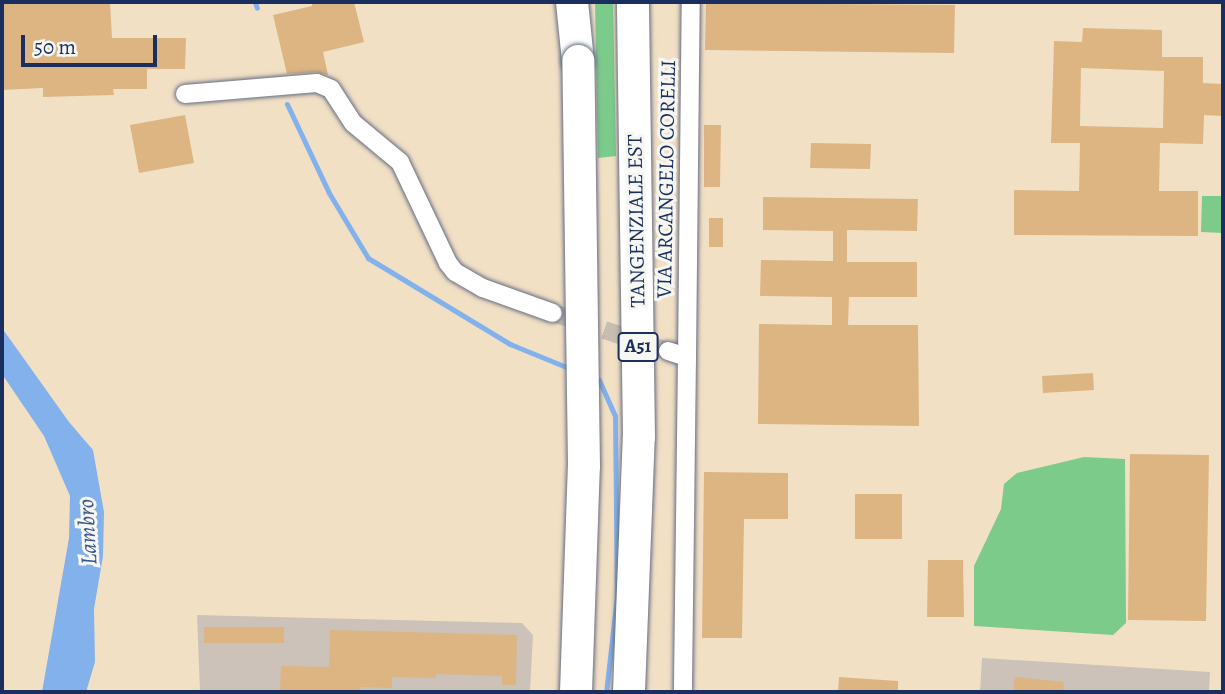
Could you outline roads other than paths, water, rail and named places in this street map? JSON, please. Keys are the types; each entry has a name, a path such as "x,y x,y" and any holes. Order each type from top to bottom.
{"highway":[{"path":"574,2 578,61 584,466 576,692"},
{"name":"TANGENZIALE EST","path":"629,692 639,437 633,2"}],"street":[{"name":"VIA ARCANGELO CORELLI","path":"682,692 691,2"},
{"path":"185,94 317,83 331,89 353,123 396,157 403,166 447,263 455,272 483,288 553,313"},
{"path":"668,351 687,357"}],"water":[{"name":"Lambro","path":"2,328 69,422 93,450 104,512 103,556 94,609 95,662 86,692 42,692 69,538 70,496 44,436 2,374"}],"waterway":[{"path":"255,2 257,8"},
{"path":"287,104 329,193 368,258 510,344 571,369"},
{"path":"593,378 599,380 615,416 617,596 606,692"}],"tunnel":[{"path":"553,313 668,351"}]}
